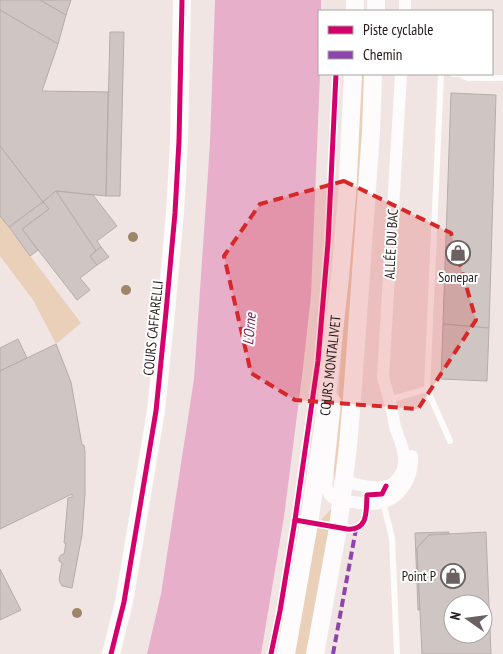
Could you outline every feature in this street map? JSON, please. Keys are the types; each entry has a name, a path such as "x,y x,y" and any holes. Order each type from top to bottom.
{"main road":[{"name":"COURS CAFFARELLI","path":"111,654 124,602 157,402 176,195 182,0"},
{"name":"COURS MONTALIVET","path":"286,654 316,477 327,391 347,196 353,75"},
{"name":"COURS MONTALIVET","path":"315,654 342,501 353,386 373,75"}],"street":[{"name":"ALLÉE DU BAC","path":"344,480 368,487 381,487 396,481 403,469 402,443 394,423 383,377 401,75"},
{"path":"327,391 335,401 326,486 331,497 336,500 367,504 383,502"},
{"name":"ALLÉE DU BAC","path":"383,502 397,495 409,478 412,470 410,446 400,420 393,413"}],"lane":[{"path":"440,75 427,389 450,441"},
{"path":"462,75 468,78 503,78"},
{"path":"389,400 427,389"},
{"path":"383,502 392,538 397,654"}],"highlighted area":[{"path":"344,181 451,233 476,320 418,409 295,400 251,373 224,256 260,204"}],"shaded area":[{"path":"360,75 367,75 340,462 335,480 333,469"},
{"path":"0,216 81,323 56,344 33,300 0,256"},
{"path":"333,509 307,654 293,654 317,529 321,520"}],"water":[{"name":"L'Orne","path":"215,0 321,0 321,10 318,10 318,75 320,75 311,295 284,517 261,654 147,654 161,594 194,379 210,143"}],"building":[{"path":"0,0 40,0 66,15 58,44 0,10"},
{"path":"40,0 71,0 66,15"},
{"path":"0,10 58,44 42,91 108,92 106,196 56,191 43,202 0,146"},
{"path":"110,32 124,32 120,196 106,196"},
{"path":"451,93 496,95 489,328 443,324"},
{"path":"0,146 43,202 9,227 0,216"},
{"path":"56,191 96,251 90,256 97,265 80,278 90,290 77,300 22,229 49,209 43,202"},
{"path":"56,191 93,195 117,226 97,241 101,247 96,251"},
{"path":"43,202 49,209 22,229 38,250 30,256 9,227"},
{"path":"101,247 109,257 97,265 90,256"},
{"path":"443,324 489,328 487,381 441,379"},
{"path":"18,339 27,358 0,371 0,348"},
{"path":"56,344 71,382 82,445 84,445 85,452 85,494 82,535 72,588 62,586 59,580 62,563 59,561 59,558 64,554 68,498 72,497 72,494 0,529 0,371"},
{"path":"449,532 449,534 429,535 417,548 420,610 418,610 415,533"},
{"name":"Point P","path":"486,532 489,594 443,594 443,644 491,644 491,654 422,654 417,548 429,535"},
{"path":"0,569 21,610 0,620"}],"marked path":[{"path":"333,654 356,529"}],"cycle path":[{"path":"111,654 124,602 156,411 175,213 179,141 182,0"},
{"path":"271,654 295,520 318,361 328,243 336,75"},
{"path":"295,520 354,529 359,527 365,518 367,495 382,494 386,486"}],"place":[{"name":"Sonepar","path":"458,253"},
{"name":"Point P","path":"453,576"}]}
